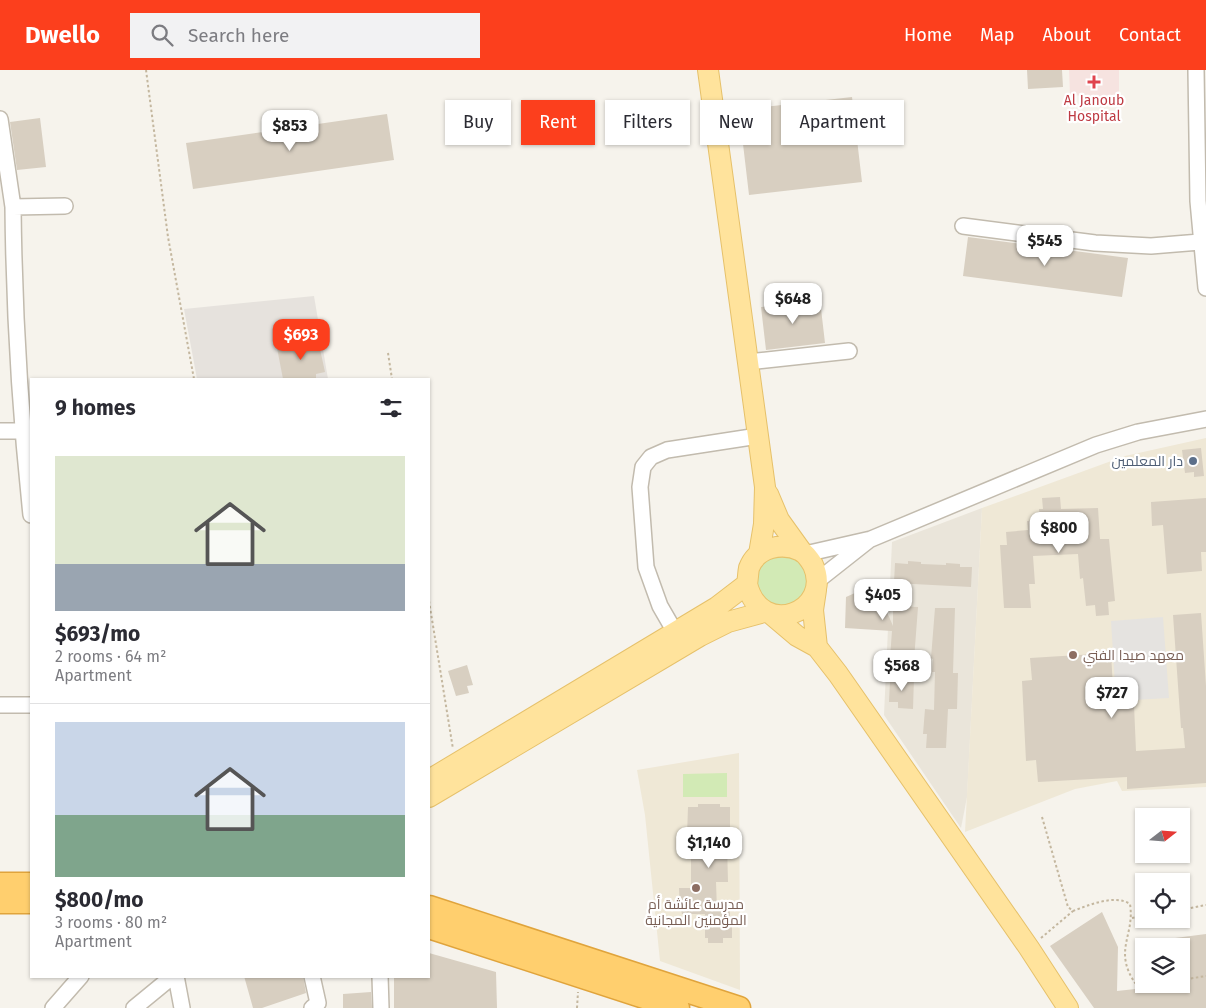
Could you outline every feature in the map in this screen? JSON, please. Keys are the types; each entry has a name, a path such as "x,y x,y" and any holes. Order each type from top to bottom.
{"highway":[{"path":"0,884 30,884"},
{"path":"0,902 30,902"},
{"path":"430,907 739,1008"},
{"path":"430,927 678,1008"}],"main road":[{"path":"708,70 765,487 764,524 759,554 749,568 747,584 752,600 797,636 817,647 838,674 1029,948 1068,1008"},
{"path":"765,487 779,520 816,571 817,585 813,610 817,647"},
{"path":"759,554 772,547 787,546 803,553"},
{"path":"430,779 717,607 747,584"},
{"path":"430,796 700,636 728,622 768,613 785,616 799,612 810,602 817,585"}],"street":[{"path":"1196,70 1198,201 1200,242 1206,288"},
{"path":"0,119 13,206 7,266 27,431 30,493"},
{"path":"13,206 66,206"},
{"path":"962,226 1095,243 1151,246 1200,242"},
{"path":"748,362 849,351"},
{"path":"803,553 870,539 1081,450 1138,432 1206,419"},
{"path":"0,432 27,431"},
{"path":"675,632 660,606 646,567 640,487 643,467 651,457 667,450 758,436"},
{"path":"817,585 870,539"},
{"path":"0,704 30,705"},
{"path":"53,1008 79,978"},
{"path":"134,1008 172,978"},
{"path":"175,978 182,1008"},
{"path":"312,978 318,1003 312,1008"},
{"path":"380,978 381,1008"}],"path":[{"path":"146,70 168,237 194,378"},
{"path":"388,353 392,378"},
{"path":"430,607 455,764"},
{"path":"1042,817 1068,907 1073,911"},
{"path":"1029,948 1073,911 1097,902 1124,900 1130,904 1132,918 1124,945 1127,971 1135,983"},
{"path":"1190,908 1206,905"},
{"path":"1190,979 1206,976"}],"shaded area":[{"name":"Al Janoub Hospital","path":"1069,70 1119,70 1119,98 1070,95"},
{"path":"314,296 328,378 197,378 184,309"},
{"name":"معهد صيدا الفني","path":"1206,438 1206,787 1122,791 1117,781 1075,789 965,832 982,508 1125,456"},
{"path":"982,508 967,797 961,828 884,715 892,542"},
{"path":"1163,617 1169,698 1116,701 1111,621"},
{"name":"مدرسة عائشة أم المؤمنين المجانية","path":"739,753 740,990 660,961 645,815 637,770"}],"green space":[{"path":"795,553 811,572 804,600 775,607 759,595 755,573 766,556"},
{"path":"727,773 727,797 683,797 683,774"}],"building":[{"path":"1027,70 1062,70 1063,87 1028,89"},
{"path":"852,97 852,100 826,100"},
{"path":"781,105 781,145 858,145 862,182 749,195 743,145 771,145 771,106"},
{"path":"387,114 394,160 193,189 186,143"},
{"path":"40,118 46,167 17,170 10,122"},
{"path":"968,237 1128,258 1122,297 963,276"},
{"path":"820,300 825,343 766,350 761,307"},
{"path":"318,340 325,372 316,374 316,378 283,378 277,348"},
{"name":"دار المعلمين","path":"1201,448 1204,476 1194,477 1194,472 1185,473 1182,450"},
{"path":"1060,497 1061,509 1098,508 1100,539 1109,539 1115,601 1108,602 1109,615 1096,616 1095,605 1086,606 1083,578 1080,579 1078,554 1033,556 1035,584 1029,584 1031,608 1004,608 1000,545 1007,545 1006,532 1028,530 1027,521 1040,520 1039,509 1043,509 1042,498"},
{"path":"1206,498 1206,552 1201,552 1202,571 1167,574 1163,525 1152,526 1151,502"},
{"path":"908,561 921,562 921,564 960,564 960,567 972,567 971,587 894,583 895,563 908,564"},
{"path":"875,584 893,626 893,606 918,607 914,660 890,658 892,631 845,628 846,597"},
{"path":"935,608 955,608 953,673 958,673 957,709 948,709 946,748 926,748 927,734 923,734 925,709 934,710 935,672 932,672 933,659 931,658"},
{"path":"1201,613 1206,686 1206,783 1127,789 1127,777 1038,782 1036,760 1026,761 1022,681 1032,680 1030,658 1111,653 1114,706 1134,705 1136,751 1185,748 1183,728 1181,728 1173,615"},
{"path":"467,665 473,685 467,686 469,693 456,696 448,671"},
{"path":"893,676 914,677 913,709 898,708 898,702 889,702 890,681 892,681"},
{"path":"698,804 720,804 720,807 730,807 730,844 727,844 728,882 716,882 717,910 730,910 730,916 732,916 732,938 723,938 723,943 708,943 708,938 705,938 705,914 682,914 680,910 679,888 691,888 691,855 698,855 699,836 687,836 688,807 698,807"},
{"path":"1102,912 1118,947 1117,991 1135,989 1135,993 1190,993 1190,938 1175,938 1206,934 1206,1008 1094,1008 1050,946"},
{"path":"430,953 496,972 497,1008 394,1008 394,978 430,978"},
{"path":"245,978 303,978 306,993 262,1008 253,1008"},
{"path":"371,992 372,1008 343,1008 343,994"}],"place":[{"name":"Al Janoub Hospital","path":"1094,82"},
{"name":"دار المعلمين","path":"1193,461"},
{"name":"معهد صيدا الفني","path":"1073,655"},
{"name":"مدرسة عائشة أم المؤمنين المجانية","path":"696,888"}]}
